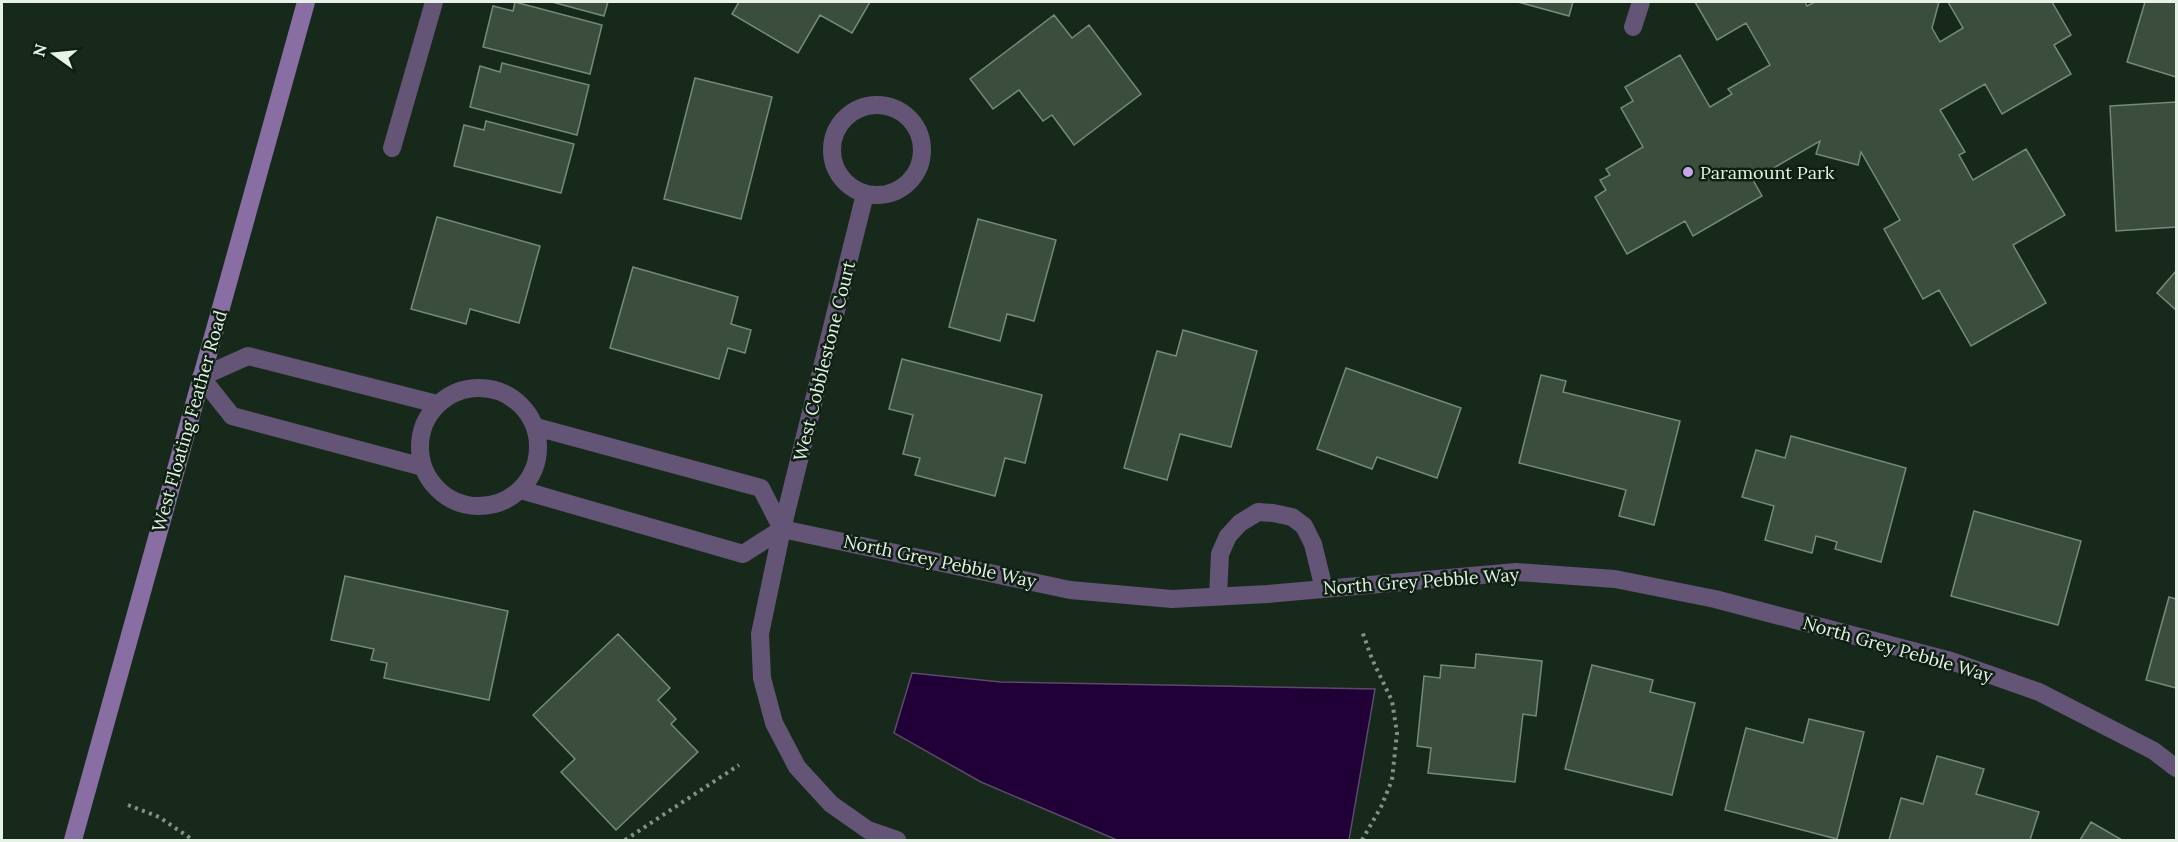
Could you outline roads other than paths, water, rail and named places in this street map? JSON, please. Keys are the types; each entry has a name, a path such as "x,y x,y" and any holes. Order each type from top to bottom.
{"main road":[{"name":"West Floating Feather Road","path":"73,840 306,2"}],"street":[{"path":"392,148 434,2"},
{"path":"1633,27 1641,2"},
{"path":"868,104 883,104 898,109 910,118 918,130 922,144 922,159 916,173 907,184 895,192 880,195 865,194 851,188 840,177 833,164 831,148 834,133 842,120 854,110 868,104"},
{"name":"West Cobblestone Court","path":"865,194 782,529 760,634 762,678 774,723 797,767 831,804 868,830 897,840"},
{"path":"423,467 232,416 201,377 248,356 437,404"},
{"path":"484,388 501,392 516,400 528,412 536,427 539,444 537,461 531,477 521,490 507,500 491,506 474,507 457,503 443,495 431,483 423,467 420,451 421,434 427,418 437,404 452,394 468,389 484,388"},
{"path":"521,490 743,554 782,529 760,488 536,427"},
{"path":"1218,596 1220,554 1228,536 1239,523 1258,512 1292,517 1304,526 1313,544 1324,589"},
{"name":"North Grey Pebble Way","path":"782,529 1070,590 1172,598 1324,589 1516,572 1615,579 1714,599 1951,661 2039,692 2154,751 2176,768"}],"place":[{"name":"Paramount Park","path":"1688,172"}]}
